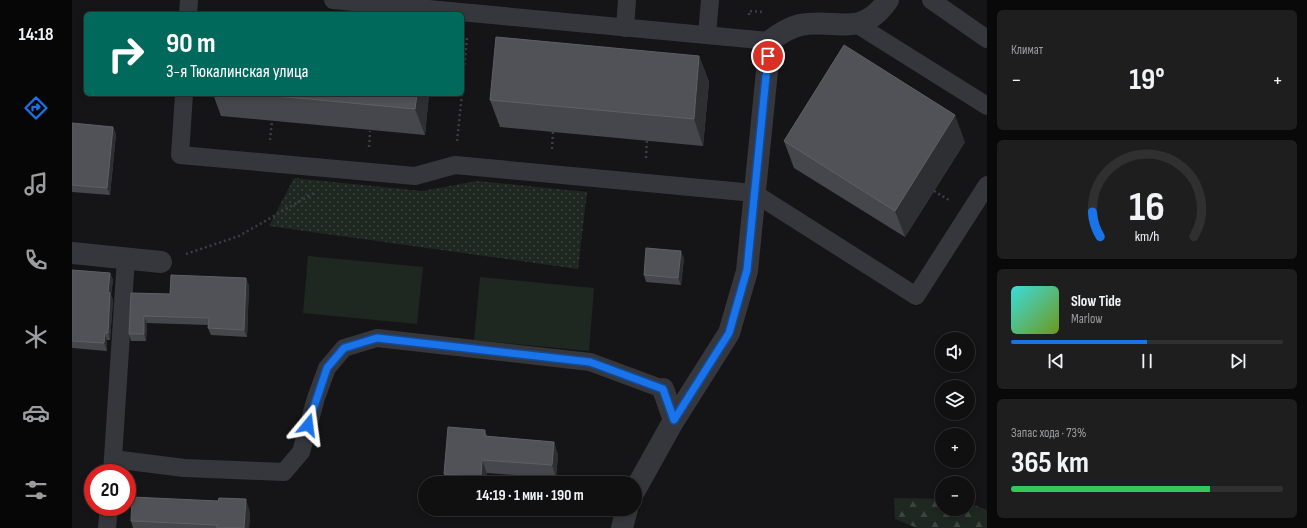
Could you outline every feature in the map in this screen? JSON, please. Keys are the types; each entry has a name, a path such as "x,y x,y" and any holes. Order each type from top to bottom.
{"street":[{"path":"642,477 674,420 729,333 747,270 770,41 783,32 800,25 858,25 874,15 888,0"},
{"path":"72,253 162,262"},
{"path":"663,389 674,420"},
{"path":"622,528 625,516"}],"lane":[{"path":"188,12 189,0"},
{"path":"333,0 459,12"},
{"path":"625,28 627,0"},
{"path":"707,35 710,0"},
{"path":"931,0 987,38"},
{"path":"464,13 501,8 625,28 770,41"},
{"path":"858,25 987,106"},
{"path":"184,96 180,154 415,176 455,166 754,193 916,296 987,185"},
{"path":"112,464 126,258"},
{"path":"136,467 284,472 301,452 316,398 327,368 344,348 377,338 590,362 663,389"},
{"path":"106,528 107,516"}],"path":[{"path":"464,68 469,13"},
{"path":"455,166 462,96"},
{"path":"270,136 272,121"},
{"path":"369,146 370,130"},
{"path":"552,147 553,132"},
{"path":"646,156 647,140"},
{"path":"162,262 239,236 350,170"},
{"path":"934,191 946,199"}],"green space":[{"path":"294,178 422,191 477,181 587,192 578,269 269,226"},
{"path":"308,256 423,267 417,324 303,313"},
{"path":"480,277 594,288 589,351 474,340"},
{"path":"894,498 935,499 935,516 975,516 975,506 987,510 987,528 917,528 895,519"}],"building":[{"path":"496,37 699,56 694,119 490,100"},
{"path":"844,45 955,115 895,211 784,141"},
{"path":"276,96 417,96 415,109"},
{"path":"72,123 113,127 107,188 72,185"},
{"path":"646,248 681,251 678,278 644,275"},
{"path":"72,270 110,273 108,292 110,293 108,333 105,333 104,343 72,341"},
{"path":"171,275 246,278 244,330 208,328 209,318 144,316 144,334 129,334 131,293 170,294"},
{"path":"448,427 485,430 484,436 554,442 552,465 482,460 481,476 444,474"},
{"path":"136,497 218,501 219,498 246,499 244,528 217,528 217,525 131,521 131,516 136,516"}],"route":[{"path":"308,425 327,368 344,348 377,338 590,362 663,389 674,420 729,333 747,270 768,56"}]}
